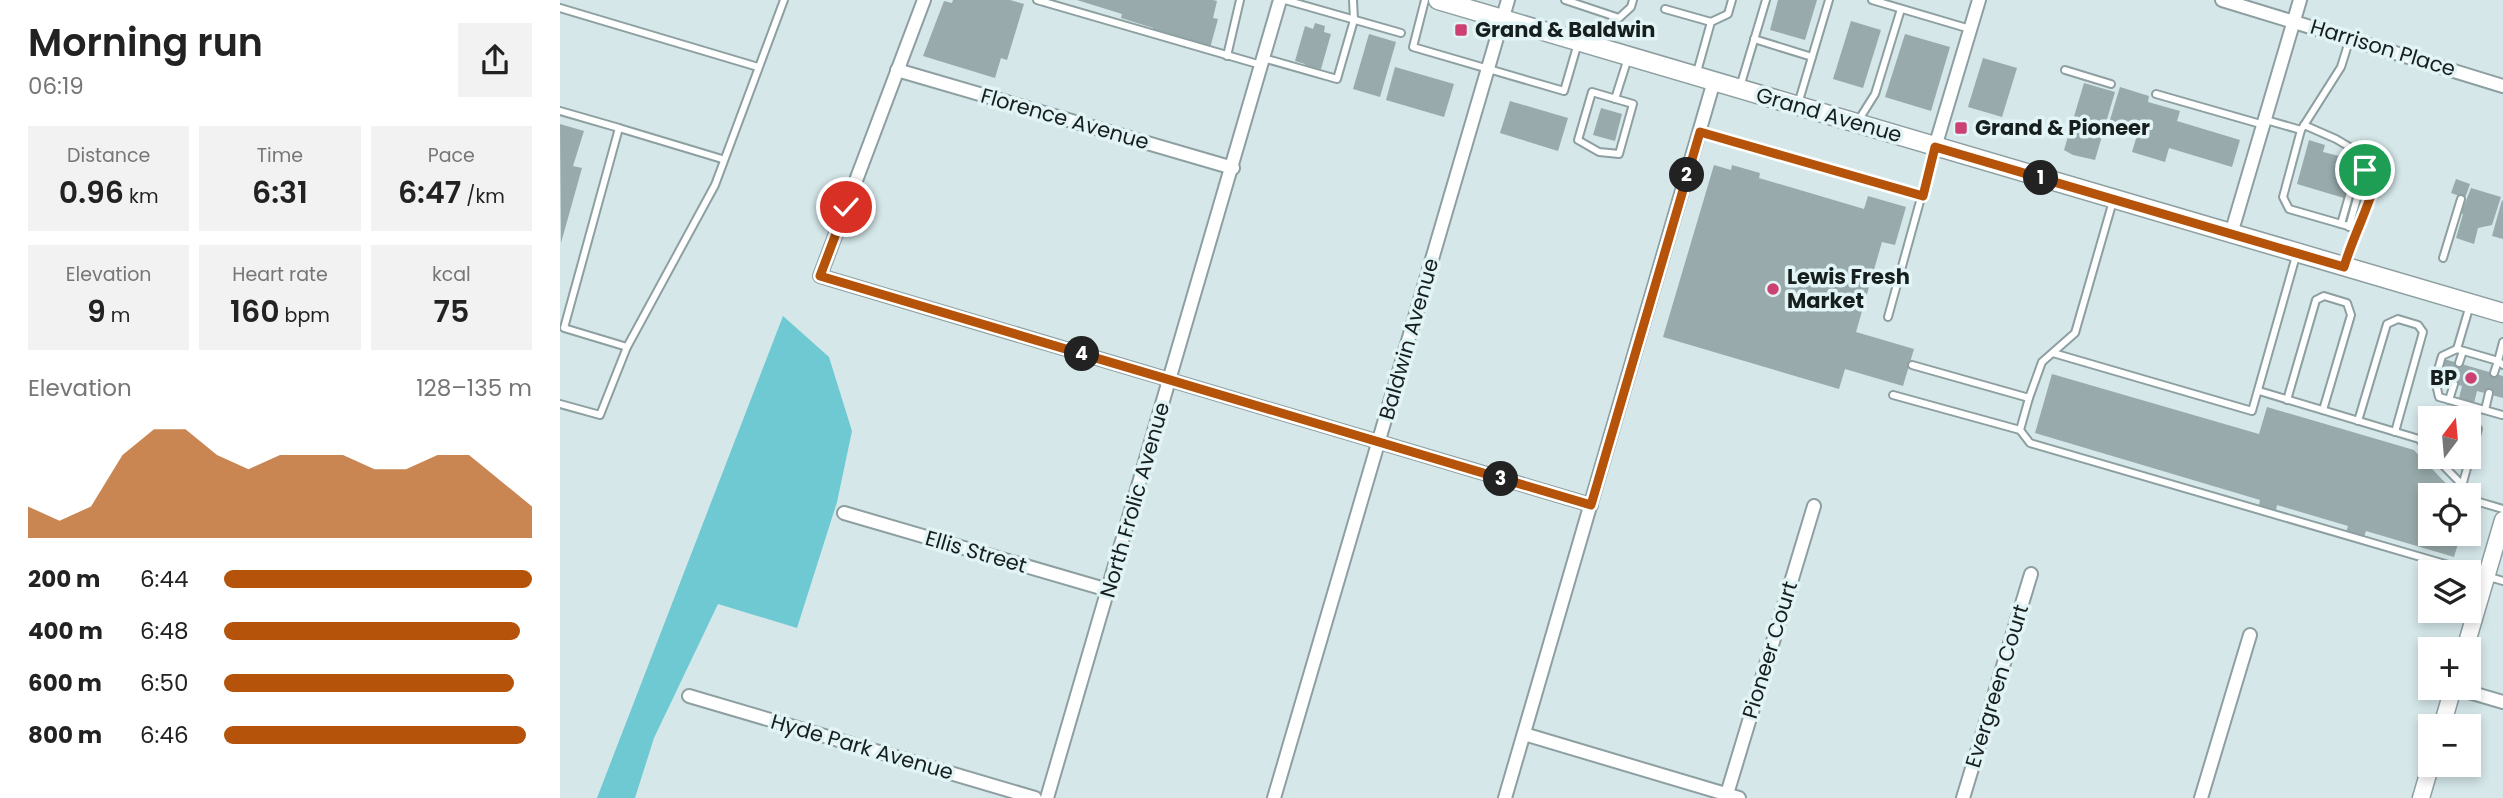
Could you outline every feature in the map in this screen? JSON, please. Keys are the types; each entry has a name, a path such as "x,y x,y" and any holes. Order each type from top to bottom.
{"main road":[{"name":"Grand Avenue","path":"1438,0 2503,313"}],"street":[{"path":"924,0 820,276 1591,505"},
{"name":"North Frolic Avenue","path":"1047,798 1233,168 1262,61 1283,0"},
{"name":"Baldwin Avenue","path":"1274,798 1508,0"},
{"path":"1935,147 1979,0"},
{"name":"Harrison Place","path":"2222,0 2503,86"},
{"path":"2231,234 2300,0"},
{"name":"Florence Avenue","path":"897,70 1233,168"},
{"path":"1505,798 1700,132 1705,79"},
{"name":"Pioneer Court","path":"1733,796 1814,506"},
{"name":"Ellis Street","path":"844,513 1108,590"},
{"path":"2468,637 2503,520"},
{"name":"Evergreen Court","path":"1963,798 2031,574"},
{"path":"2201,798 2250,635"},
{"name":"Hyde Park Avenue","path":"689,696 1035,798"},
{"path":"2481,696 2503,702"},
{"path":"1524,734 1733,796"},
{"path":"2421,798 2427,777"}],"lane":[{"path":"560,404 600,415 627,347 715,185 722,159 784,0"},
{"path":"1037,0 1227,57 1262,61 1337,79 1354,20 1353,0"},
{"path":"1227,57 1240,0"},
{"path":"1283,0 1401,33"},
{"path":"1425,0 1413,47 1564,91 1578,41"},
{"path":"1565,0 1619,18 1631,8 1633,0"},
{"path":"1665,9 1711,23 1728,15 1732,0"},
{"path":"1740,89 1766,0"},
{"path":"1798,106 1829,0"},
{"path":"1872,0 1970,29"},
{"path":"560,8 758,67"},
{"path":"1857,123 1875,94 1901,9"},
{"path":"1705,79 1711,23"},
{"path":"2350,38 2341,67 2302,128 2283,197 2289,209 2352,228"},
{"path":"1754,39 1812,57"},
{"path":"1615,99 1628,56"},
{"path":"2065,70 2111,84"},
{"path":"1592,92 1615,99 1633,104 1619,154 1599,152 1578,140 1592,92"},
{"path":"2156,94 2264,122 2302,128 2336,139 2362,160 2376,179 2369,204 2352,228"},
{"path":"560,111 722,159"},
{"path":"619,128 562,328 627,347"},
{"path":"1700,132 1923,196"},
{"path":"1888,317 1935,147"},
{"path":"2360,174 2362,160"},
{"path":"2341,224 2351,189"},
{"path":"2344,267 2359,191"},
{"path":"2443,258 2461,199"},
{"path":"2020,430 2042,362 2075,333 2114,200"},
{"path":"2053,353 2252,411 2297,253"},
{"path":"2287,400 2316,300 2324,296 2347,303 2351,315 2323,410"},
{"path":"2459,363 2470,303"},
{"path":"2358,421 2387,324 2398,318 2418,324 2423,332 2395,432"},
{"path":"2494,373 2500,363 2503,342"},
{"path":"2500,363 2460,350 2442,356 2435,380 2439,397 2503,414"},
{"path":"1912,365 2029,398"},
{"path":"2449,400 2454,384"},
{"path":"2259,391 2418,439"},
{"path":"2485,410 2490,393"},
{"path":"1892,395 2020,430 2030,443 2503,580"},
{"path":"2446,469 2459,483"},
{"path":"2481,503 2503,509"}],"shaded area":[{"path":"783,316 829,357 852,431 837,502 797,628 718,604 654,738 635,798 597,798"}],"building":[{"path":"953,0 1010,0 1024,4 1007,60 1001,58 995,78 923,56 944,1 952,3"},
{"path":"1077,0 1213,0 1217,1 1213,18 1218,19 1210,48 1152,31 1153,28 1121,18 1122,14"},
{"path":"1778,0 1817,0 1805,40 1770,30"},
{"path":"1851,21 1881,30 1863,88 1833,79"},
{"path":"1315,23 1325,26 1324,32 1331,34 1321,69 1304,67 1305,64 1295,61 1305,26 1313,29"},
{"path":"1369,34 1396,42 1380,97 1353,89"},
{"path":"1905,34 1950,47 1931,111 1885,97"},
{"path":"1983,58 2017,68 2002,117 1968,107"},
{"path":"1395,67 1454,84 1444,117 1386,100"},
{"path":"2084,83 2115,92 2095,160 2064,150"},
{"path":"2120,87 2149,96 2148,102 2180,111 2177,121 2240,140 2232,167 2169,148 2165,162 2132,152 2138,132 2109,123"},
{"path":"1510,101 1568,118 1558,151 1500,133"},
{"path":"1601,108 1622,114 1615,141 1593,135"},
{"path":"560,124 584,131 573,166 582,168 561,243"},
{"path":"2309,140 2325,145 2323,152 2355,160 2352,172 2371,178 2367,194 2347,188 2344,198 2297,184"},
{"name":"Lewis Fresh Market","path":"1714,165 1731,170 1732,165 1760,173 1759,178 1864,209 1868,196 1906,207 1895,245 1882,242 1856,332 1914,349 1903,386 1845,369 1839,389 1663,337"},
{"path":"2456,179 2470,184 2465,198 2451,193"},
{"path":"2471,188 2501,197 2492,225 2478,228 2474,244 2456,238 2463,214 2461,213"},
{"path":"2503,201 2503,239 2492,236"},
{"name":"BP","path":"2444,359 2503,376 2503,398 2477,391 2474,403 2459,398 2462,386 2438,379"},
{"path":"2052,374 2259,434 2267,407 2414,450 2418,454 2418,469 2432,469 2446,483 2418,483 2418,546 2457,546 2454,557 2366,531 2364,537 2346,532 2348,526 2277,505 2276,510 2259,505 2260,500 2035,433"}],"place":[{"name":"Grand & Baldwin","path":"1461,30"},
{"name":"Grand & Pioneer","path":"1961,128"},
{"name":"Lewis Fresh Market","path":"1773,289"},
{"name":"BP","path":"2471,378"}],"route":[{"path":"846,207 820,276 1591,505 1700,132 1923,196 1935,147 2344,267 2355,228 2369,204 2376,179 2364,163 2365,170"}]}
